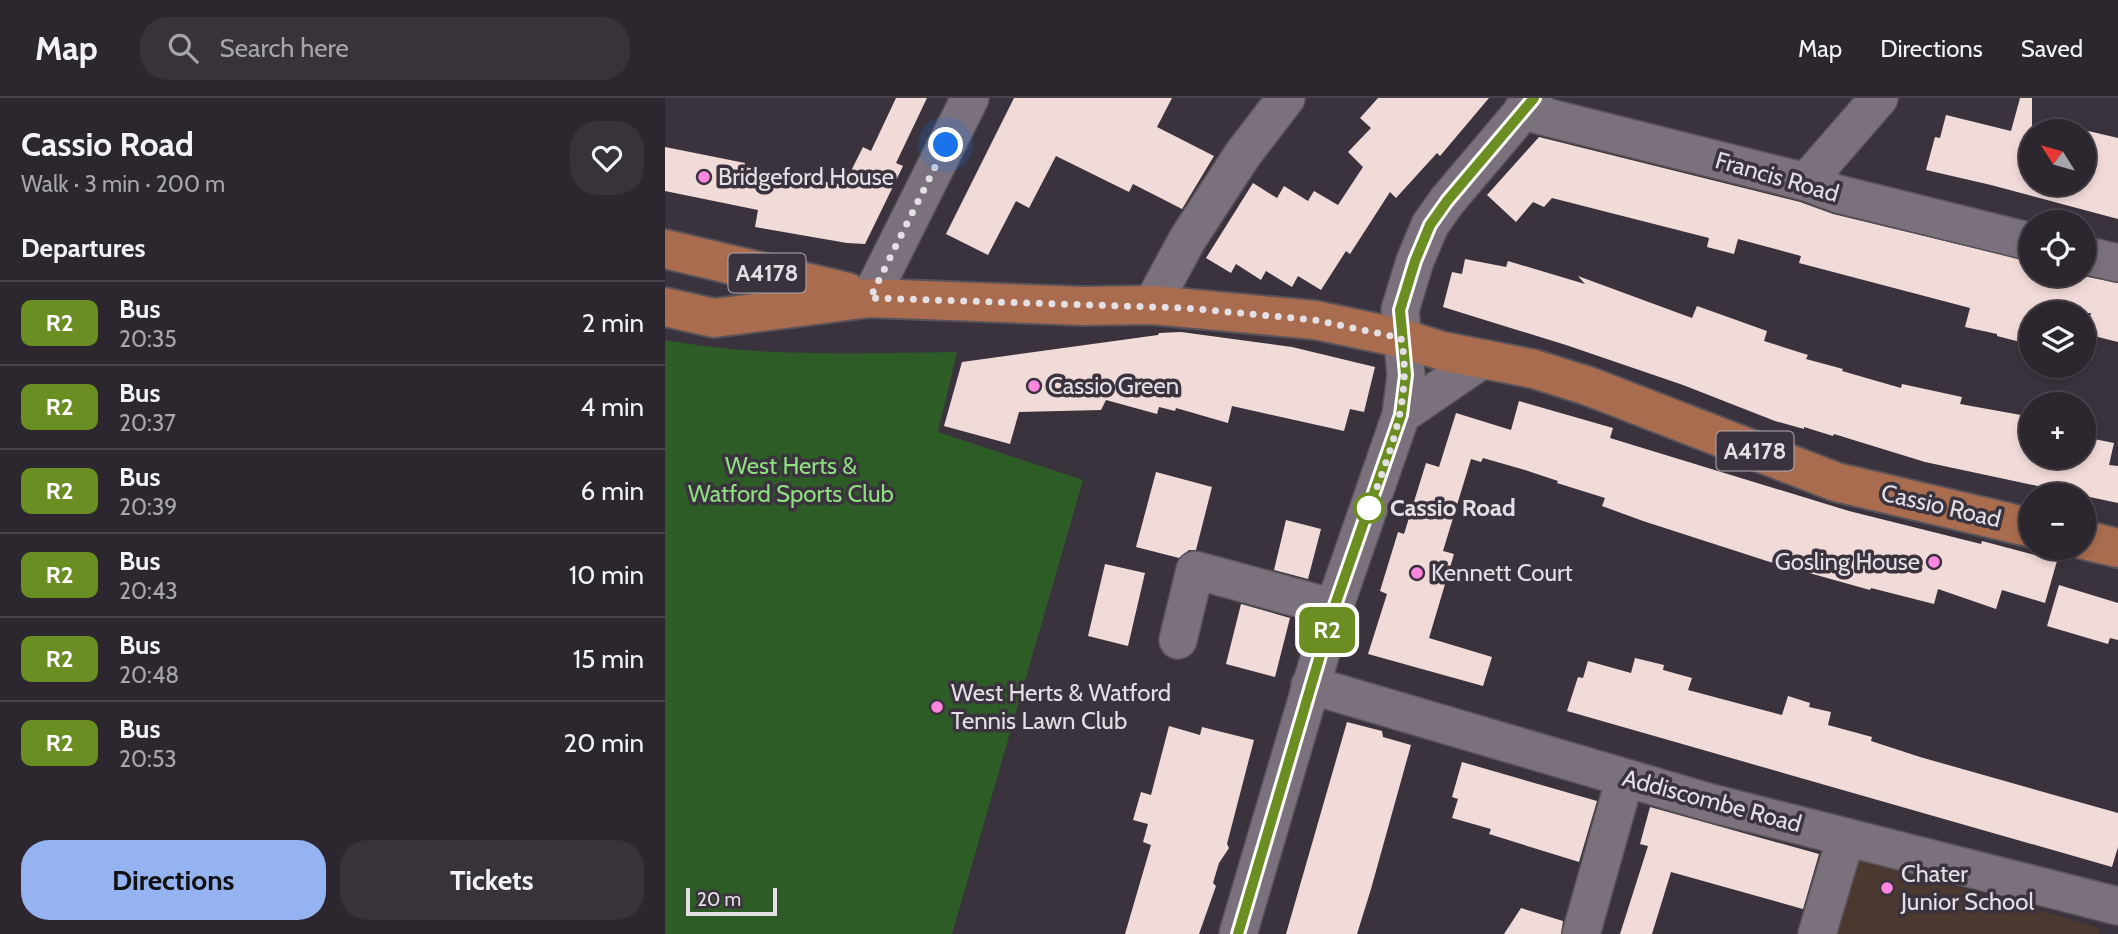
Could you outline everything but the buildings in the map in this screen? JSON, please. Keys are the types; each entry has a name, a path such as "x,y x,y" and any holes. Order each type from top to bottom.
{"main road":[{"name":"Cassio Road","path":"665,249 870,298"},
{"name":"Cassio Road","path":"665,307 714,318 870,298 1083,306 1152,305 1315,320 1401,338 1442,351 1534,369 1588,386 1836,482 2019,525"},
{"path":"2096,543 2118,548"}],"street":[{"path":"870,298 969,98"},
{"path":"1152,305 1187,240 1243,154 1286,98"},
{"path":"1806,182 1879,98"},
{"path":"1238,934 1334,608 1401,415 1406,375 1400,310 1415,261 1430,225 1528,104"},
{"name":"Francis Road","path":"1528,104 1806,182 1838,194 2019,239"},
{"path":"2096,258 2118,263"},
{"path":"1401,415 1483,359"},
{"path":"1178,640 1195,570 1334,608"},
{"name":"Addiscombe Road","path":"1310,685 1711,803 2117,906"},
{"path":"1581,934 1625,778"},
{"path":"1817,934 1846,836"}],"shaded area":[{"name":"Chater Junior School","path":"1823,848 2100,928 2099,934 1799,934"}],"green space":[{"name":"West Herts & Watford Sports Club","path":"665,340 774,352 957,352 938,432 1083,480 952,934 665,934"}],"bus line":[{"name":"R2","path":"1238,934 1334,608 1401,415 1406,375 1400,310 1422,240 1447,201 1534,98"}],"place":[{"name":"Bridgeford House","path":"704,177"},
{"name":"Cassio Green","path":"1034,386"},
{"name":"Cassio Road","path":"1369,508"},
{"name":"Gosling House","path":"1934,562"},
{"name":"Kennett Court","path":"1417,573"},
{"name":"West Herts & Watford Tennis Lawn Club","path":"937,707"},
{"name":"Chater Junior School","path":"1887,888"}],"route":[{"path":"946,145 870,298 1083,306 1152,305 1315,320 1401,338 1406,375 1401,415 1369,508"}]}
